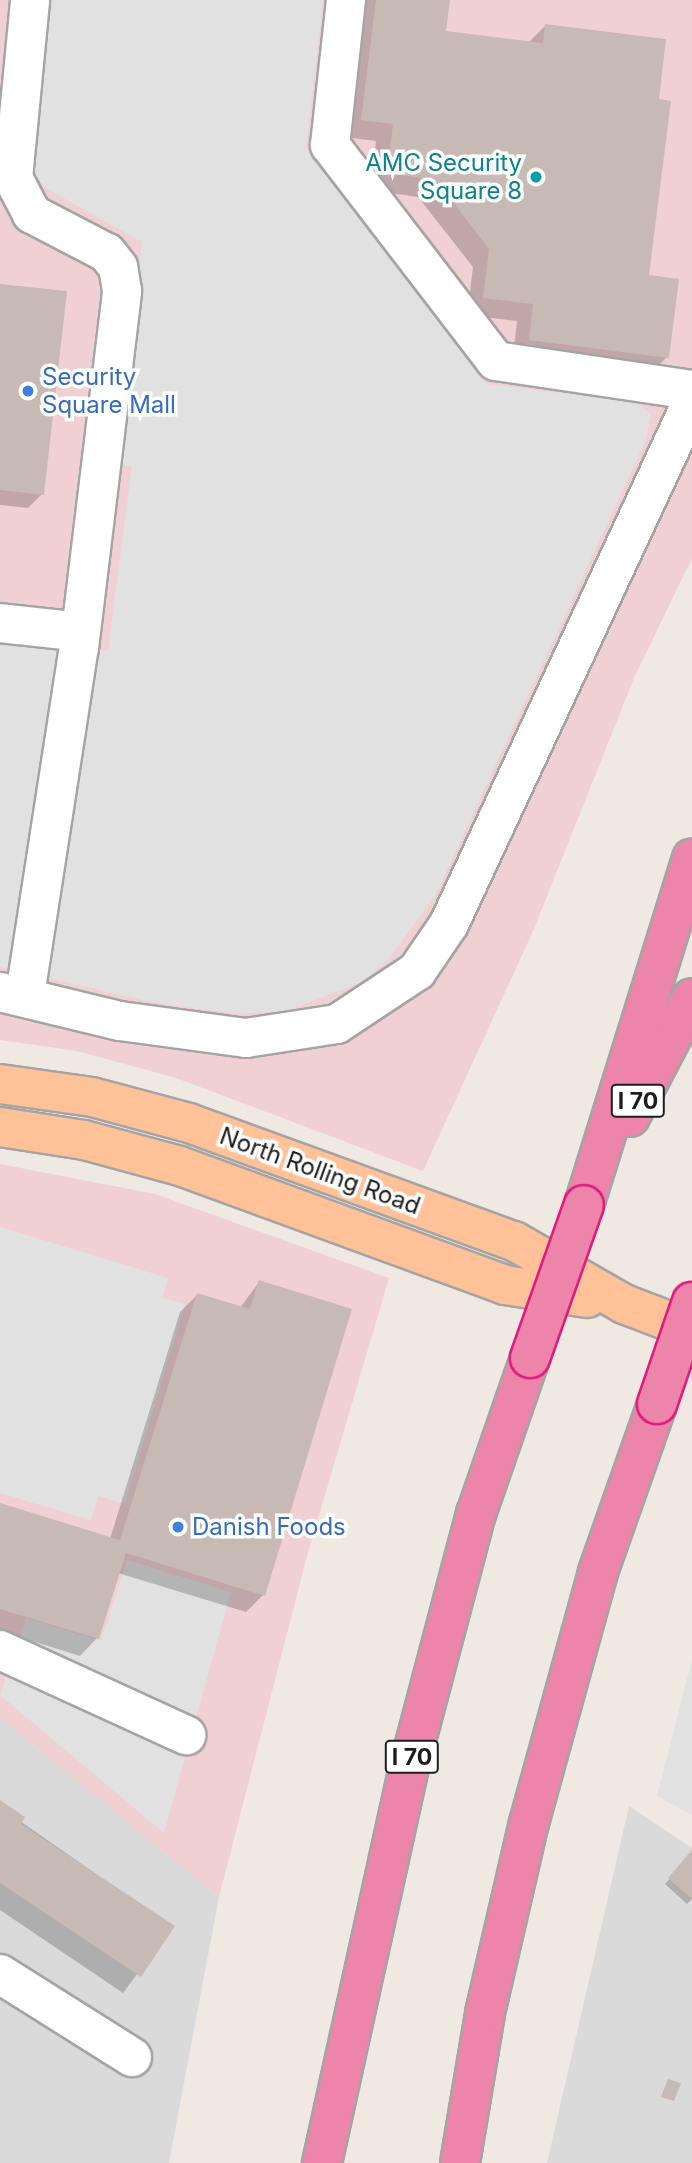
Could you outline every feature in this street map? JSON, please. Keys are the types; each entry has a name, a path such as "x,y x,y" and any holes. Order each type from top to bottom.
{"highway":[{"path":"584,1205 692,858"},
{"name":"I 70","path":"322,2163 409,1767 476,1514 584,1205 692,998"},
{"path":"460,2163 485,2013 529,1823 598,1572 692,1303"}],"main road":[{"name":"North Rolling Road","path":"0,1084 92,1097 189,1123 514,1241 624,1304 692,1330"},
{"name":"North Rolling Road","path":"0,1127 84,1140 180,1166 505,1284 624,1304"}],"street":[{"path":"30,0 13,178 32,214 107,253 118,267 122,291 81,632 13,993 120,1021 246,1038 337,1024 417,971 449,924 692,402"},
{"path":"346,0 330,145 496,361 692,390"},
{"path":"0,623 81,632"},
{"path":"0,1650 186,1735"},
{"path":"0,1974 132,2057"}],"shaded area":[{"path":"0,0 692,0 692,558 634,678 534,929 423,1171 176,1078 77,1051 0,1040"},
{"path":"52,0 323,0 306,148 486,384 637,402 651,415 645,442 436,894 388,960 362,982 286,1011 240,1014 160,1004 0,967 0,640 108,651 132,466 117,463 142,242 42,186 32,166"},
{"path":"0,1164 155,1194 389,1278 307,1556 219,1897 0,1718"},
{"path":"0,1227 168,1278 162,1298 185,1304 125,1504 98,1496 91,1520 0,1493"},
{"path":"127,1560 231,1592 164,1833 0,1695 26,1618 101,1641"},
{"path":"692,1660 692,1815 657,1796"},
{"path":"0,1718 219,1897 169,2163 0,2163"},
{"path":"629,1806 692,1848 692,2163 547,2163"}],"building":[{"name":"AMC Security Square 8","path":"376,0 450,0 446,31 543,43 545,24 666,39 659,99 671,101 649,275 679,279 669,358 529,340 533,304 483,298 489,249 436,180 387,173 393,124 361,120"},
{"name":"Security Square Mall","path":"0,284 67,291 44,495 0,490"},
{"path":"259,1280 352,1309 265,1596 126,1553 99,1639 0,1609 0,1503 120,1540 197,1293 250,1309"},
{"path":"0,1800 25,1817 21,1824 175,1926 141,1977 0,1883"},
{"path":"692,1850 692,1899 668,1878"},
{"path":"668,2079 681,2083 674,2101 661,2097"}],"place":[{"name":"AMC Security Square 8","path":"536,177"},
{"name":"Security Square Mall","path":"28,391"},
{"name":"Danish Foods","path":"178,1527"}]}
